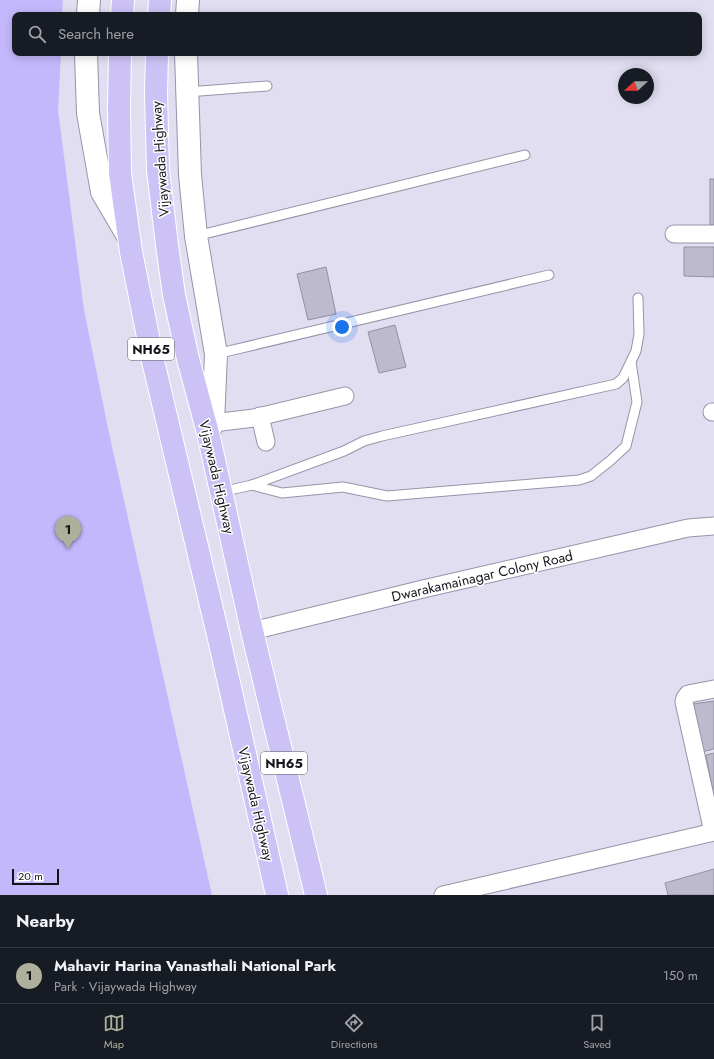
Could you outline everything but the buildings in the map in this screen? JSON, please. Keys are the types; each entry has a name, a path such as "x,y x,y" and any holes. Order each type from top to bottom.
{"highway":[{"path":"122,12 123,0"},
{"path":"159,12 160,0"},
{"name":"Vijaywada Highway","path":"120,56 120,173 131,252 153,361 219,639 277,895"},
{"name":"Vijaywada Highway","path":"157,56 156,93 158,170 166,245 174,296 188,359 210,428 221,492 252,631 316,895"}],"street":[{"path":"88,12 89,0"},
{"path":"187,12 188,0"},
{"path":"86,56 88,113 102,192 129,238"},
{"path":"186,56 190,175 196,236 216,354 210,428 345,396"},
{"path":"674,234 714,234"},
{"path":"260,416 266,442"},
{"name":"Dwarakamainagar Colony Road","path":"252,631 688,528 714,526"},
{"path":"443,895 714,832 684,702 688,694 714,689"}],"lane":[{"path":"187,92 267,86"},
{"path":"196,236 525,155"},
{"path":"216,354 549,275"},
{"path":"221,492 252,485 344,451 364,441 382,436 616,384 623,378 636,351 639,334 638,298"},
{"path":"252,485 282,493 343,487 387,496 579,480 591,476 626,446 637,402 631,362"}],"shaded area":[{"path":"0,0 63,0 62,12 12,12 12,56 61,56 58,110 84,310 109,433 212,895 0,895"}],"place":[{"name":"Mahavir Harina Vanasthali National Park","path":"68,549"}]}
